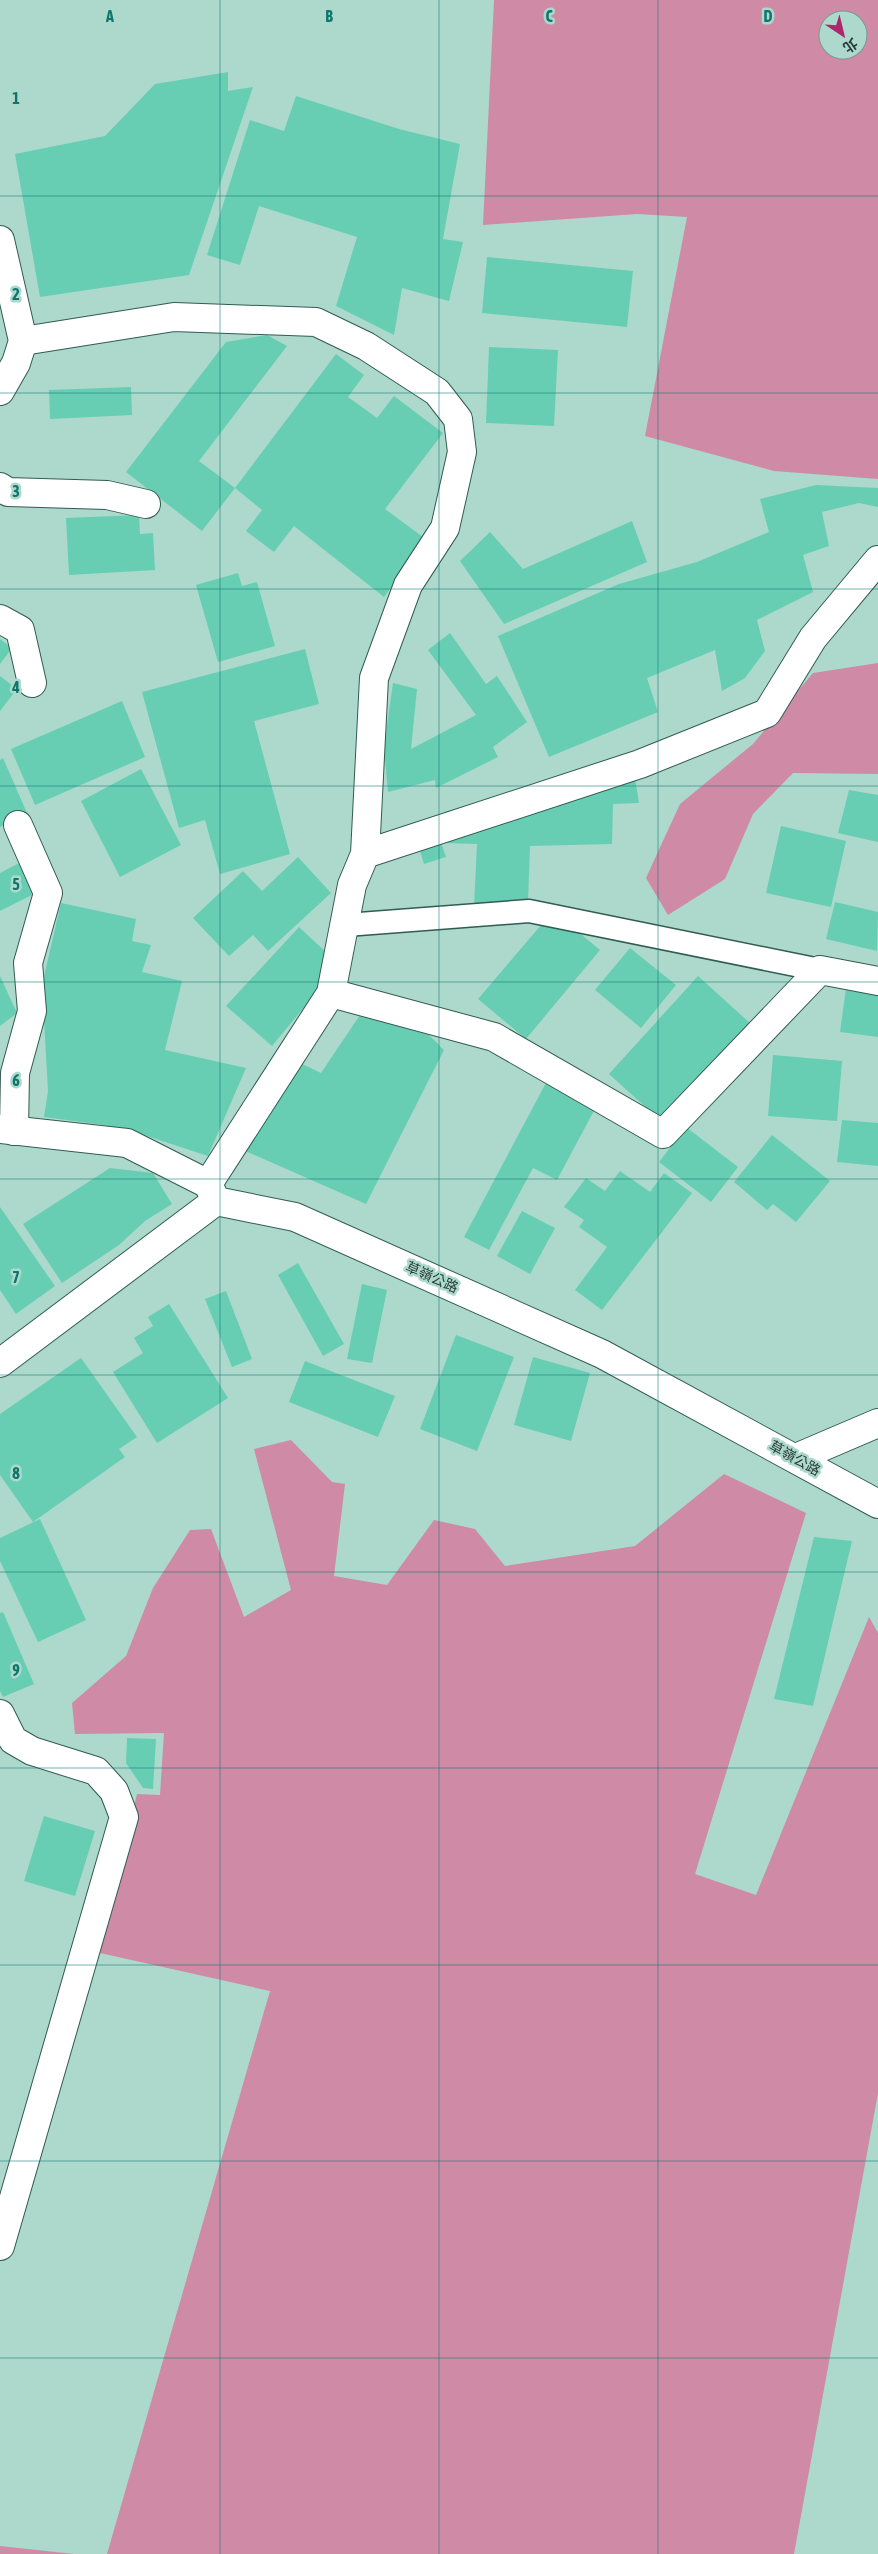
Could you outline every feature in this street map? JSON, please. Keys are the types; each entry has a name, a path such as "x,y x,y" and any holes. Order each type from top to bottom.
{"street":[{"path":"0,240 23,341 16,363 0,390"},
{"path":"0,1363 212,1192 331,992 346,925 352,885 365,854 374,678 408,585 445,528 462,452 458,419 437,392 366,346 316,322 174,317 23,341"},
{"path":"0,487 8,492 107,496 146,504"},
{"path":"365,854 640,764 767,713 813,638 878,560"},
{"path":"0,619 20,630 32,683"},
{"path":"7,1130 15,1073 32,1011 28,962 48,893 18,825"},
{"path":"331,992 494,1037 663,1134 820,970 878,981"},
{"name":"草嶺公路","path":"7,1130 126,1143 212,1192 295,1217 602,1354 878,1504"},
{"path":"796,1458 878,1423"},
{"path":"0,1714 7,1745 96,1771 114,1790 124,1817 0,2246"}],"lane":[{"path":"346,925 529,912 820,970"}],"shaded area":[{"path":"494,0 878,0 878,479 774,471 645,436 687,217 637,214 483,225"},
{"path":"878,663 878,774 793,773 753,814 725,879 668,915 646,878 680,804 753,744 813,673"},
{"path":"291,1440 332,1482 345,1484 334,1576 387,1585 434,1520 475,1529 505,1566 635,1546 724,1474 806,1513 695,1874 756,1895 869,1617 878,1633 878,2093 794,2554 107,2554 270,1991 100,1953 137,1794 160,1795 164,1733 75,1734 72,1703 126,1656 153,1588 190,1530 211,1529 244,1617 291,1590 254,1449"},
{"path":"0,2546 74,2554 0,2554"}],"building":[{"path":"228,72 228,91 253,87 189,275 40,297 15,154 105,136 155,84"},
{"path":"296,96 399,129 460,144 443,239 463,242 449,301 402,288 394,335 336,306 357,237 259,206 240,265 207,255 250,120 284,131"},
{"path":"487,257 633,271 627,327 482,313"},
{"path":"267,335 287,346 199,461 235,488 202,531 126,472 226,342"},
{"path":"489,347 558,350 554,426 486,423"},
{"path":"336,354 364,375 348,397 377,418 394,396 443,433 385,509 427,540 384,597 294,526 274,552 246,531 262,510 235,488"},
{"path":"131,387 132,415 50,419 49,390"},
{"path":"816,485 878,488 878,507 859,503 822,512 829,546 803,555 813,592 757,620 765,651 745,678 722,691 715,650 647,678 658,712 549,757 498,636 619,584 697,562 769,532 760,499"},
{"path":"139,515 140,534 153,533 155,570 69,575 66,518"},
{"path":"632,521 647,562 504,624 460,561 490,532 523,569"},
{"path":"238,573 242,586 257,582 275,646 218,662 196,585"},
{"path":"450,633 486,684 497,676 527,722 493,747 498,757 436,788 435,780 388,792 384,747 393,683 417,689 411,749 476,715 428,650"},
{"path":"0,639 12,648 0,664"},
{"path":"305,649 319,704 254,721 290,854 220,874 205,820 179,828 142,692"},
{"path":"0,676 17,689 0,711"},
{"path":"122,701 145,757 35,805 11,749"},
{"path":"3,758 27,813 0,827 0,760"},
{"path":"141,769 181,845 120,877 81,801"},
{"path":"634,772 639,803 613,804 612,844 530,846 528,902 474,907 477,844 444,843 444,812 531,787"},
{"path":"849,790 878,795 878,842 838,833"},
{"path":"433,819 446,857 424,864 418,844"},
{"path":"781,826 846,841 831,907 766,893"},
{"path":"298,857 331,893 268,951 253,935 229,956 193,918 243,871 262,891"},
{"path":"29,858 44,889 0,911 0,873"},
{"path":"835,902 878,912 877,951 826,939"},
{"path":"61,903 136,919 132,941 151,945 142,972 182,981 165,1050 246,1068 208,1156 144,1135 104,1125 44,1117 48,1091 42,985"},
{"path":"553,911 600,950 526,1039 478,999"},
{"path":"299,927 328,954 315,994 272,1046 226,1006"},
{"path":"630,948 676,985 641,1028 595,990"},
{"path":"848,974 878,978 878,1037 840,1032"},
{"path":"0,976 17,1013 0,1026"},
{"path":"698,976 751,1024 662,1122 609,1074"},
{"path":"360,1015 429,1035 444,1050 366,1204 243,1150 296,1061 321,1073"},
{"path":"773,1055 842,1061 837,1121 768,1116"},
{"path":"548,1079 597,1105 557,1180 533,1168 489,1250 464,1237"},
{"path":"842,1120 878,1123 878,1166 837,1162"},
{"path":"686,1127 738,1167 711,1202 659,1162"},
{"path":"772,1135 830,1181 796,1222 773,1204 767,1210 734,1182"},
{"path":"110,1168 153,1173 172,1204 145,1221 119,1245 62,1283 23,1224"},
{"path":"620,1171 650,1192 664,1173 692,1193 602,1310 575,1290 607,1247 579,1227 584,1220 564,1207 586,1178 605,1191"},
{"path":"0,1207 55,1286 16,1314 0,1290"},
{"path":"522,1211 555,1228 530,1274 497,1256"},
{"path":"298,1263 344,1344 323,1356 278,1275"},
{"path":"362,1284 387,1290 372,1363 347,1359"},
{"path":"226,1291 252,1359 232,1367 205,1299"},
{"path":"169,1304 228,1398 157,1443 113,1372 143,1353 134,1338 153,1326 148,1317"},
{"path":"456,1335 514,1357 477,1451 420,1429"},
{"path":"533,1357 590,1373 571,1441 514,1425"},
{"path":"81,1358 137,1437 119,1449 125,1457 33,1522 0,1475 0,1414"},
{"path":"305,1361 395,1396 378,1437 289,1402"},
{"path":"40,1519 86,1620 38,1642 0,1561 0,1538"},
{"path":"814,1537 852,1541 813,1706 774,1699"},
{"path":"3,1612 34,1684 3,1697 0,1691 0,1613"},
{"path":"127,1738 156,1739 153,1789 143,1788 126,1763"},
{"path":"44,1816 95,1831 75,1896 24,1881"}]}
